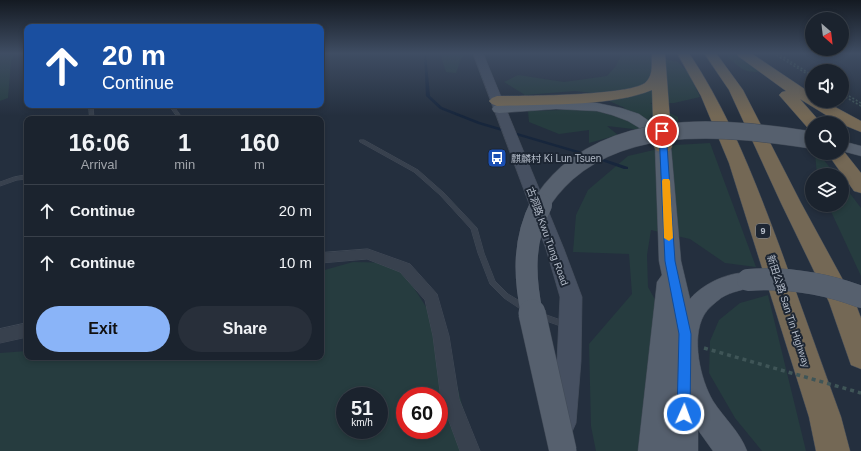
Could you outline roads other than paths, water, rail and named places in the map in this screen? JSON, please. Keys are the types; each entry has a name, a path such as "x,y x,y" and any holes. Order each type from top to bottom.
{"highway":[{"path":"498,105 637,91 651,86 657,74"},
{"path":"658,74 663,147"},
{"name":"新田公路 San Tin Highway","path":"697,74 738,161 825,418 833,451"},
{"path":"725,74 736,90 842,302 861,356"},
{"path":"764,74 778,86 806,116"},
{"path":"772,74 803,96 833,114 861,127"},
{"path":"795,74 805,80"},
{"path":"849,106 861,113"},
{"path":"841,160 861,187"}],"main road":[{"path":"498,105 592,106 608,109 623,114 648,127 663,147 670,261 653,451"},
{"path":"563,451 533,321 528,292 526,267 527,244 532,225 538,208 547,192 574,165 588,156 621,142 650,135 688,130 723,130 758,132 805,139"},
{"path":"849,148 861,151"},
{"path":"670,261 692,348 683,451"},
{"path":"732,451 707,417 695,394 690,316 699,303 712,292 729,284 748,280 787,279 808,282 831,287 861,297"}],"street":[{"name":"古洞路 Kwu Tung Road","path":"486,74 557,256 571,297 569,361 558,451"},
{"path":"324,258 368,254 405,268 432,298 440,336 450,399 470,451"},
{"path":"0,336 24,331"}],"lane":[{"path":"362,142 416,171 442,194 474,228 481,253 492,282 506,296 537,315 570,327"},
{"path":"0,184 16,178 24,177"}],"waterway":[{"path":"426,74 428,96 441,108 479,123 588,155"},
{"path":"597,158 626,168"}],"place":[{"name":"麒麟村 Ki Lun Tsuen","path":"497,158"}]}
